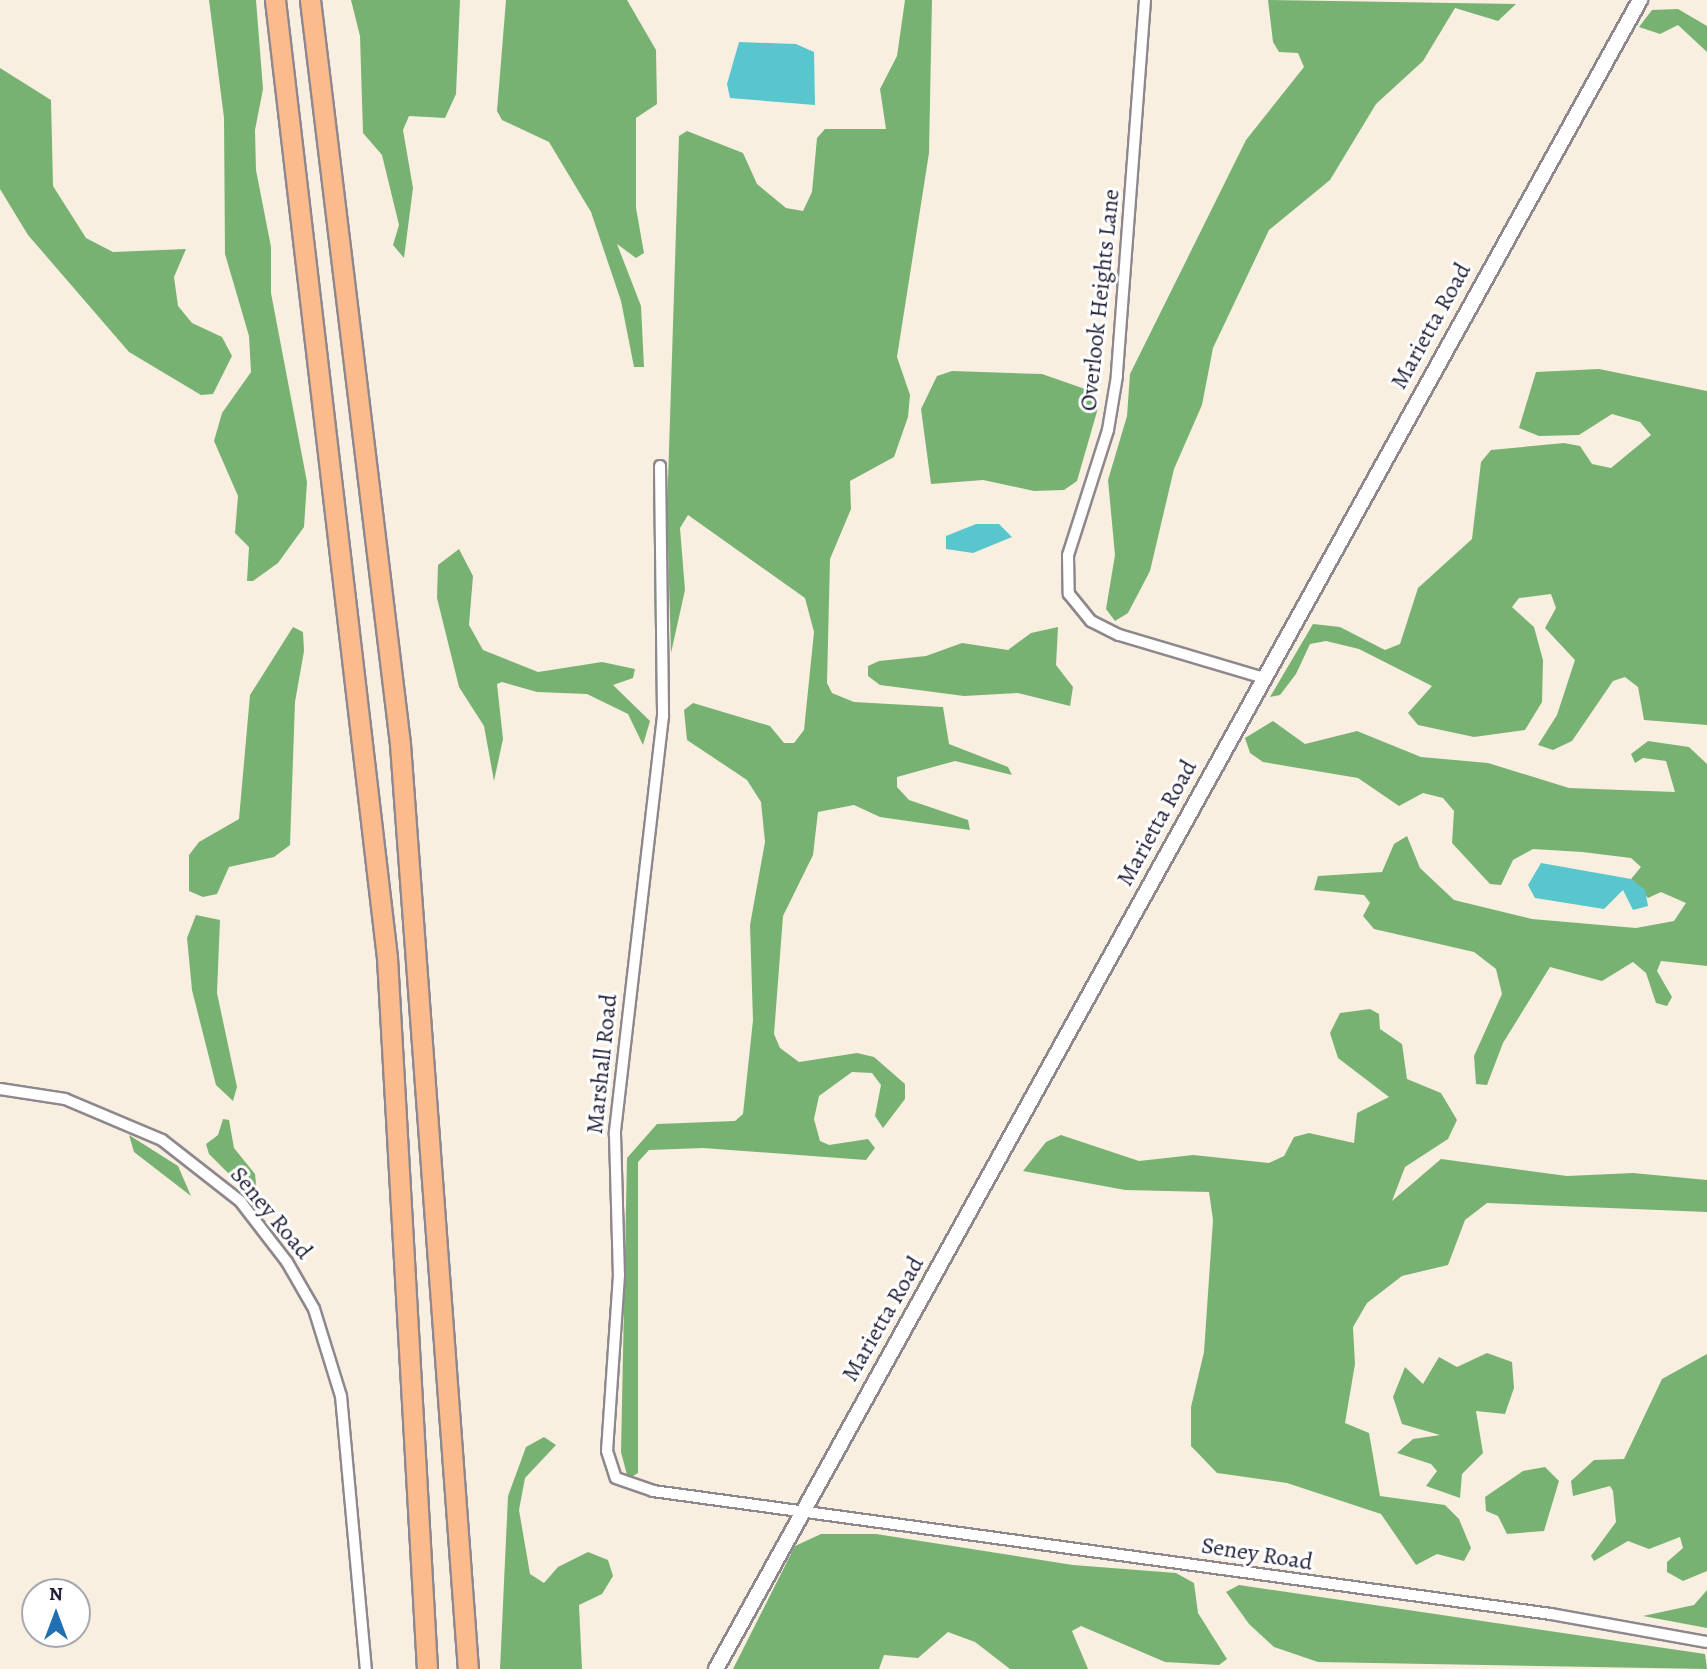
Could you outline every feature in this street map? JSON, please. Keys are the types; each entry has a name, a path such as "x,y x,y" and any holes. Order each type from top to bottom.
{"highway":[{"path":"275,0 387,958 426,1669"},
{"path":"310,0 400,744 468,1669"}],"street":[{"name":"Overlook Heights Lane","path":"1145,0 1117,376 1108,430 1068,555 1069,594 1091,621 1119,635 1261,677"},
{"name":"Marietta Road","path":"716,1669 800,1510 1261,677 1640,0"},
{"name":"Marshall Road","path":"660,466 665,689 615,1134 619,1275 608,1463 616,1478 630,1486 800,1510"},
{"name":"Seney Road","path":"0,1089 65,1099 162,1140 240,1201 288,1262 318,1318 341,1396 366,1669"},
{"name":"Seney Road","path":"800,1510 1551,1614 1707,1642"}],"green space":[{"path":"209,0 256,0 263,89 255,130 256,170 271,247 271,293 307,482 304,527 278,563 253,581 247,581 249,547 235,533 238,496 214,441 222,413 251,372 249,336 225,254 224,118"},
{"path":"351,0 460,0 456,94 445,118 409,116 403,130 413,188 404,258 393,245 399,225 382,155 363,133 360,36"},
{"path":"506,0 627,0 656,50 657,104 636,118 636,208 644,253 636,258 617,244 641,306 644,367 634,367 621,301 591,212 549,142 502,120 497,111"},
{"path":"905,0 932,0 929,153 897,357 910,395 908,417 894,457 850,481 851,509 830,559 827,683 832,693 854,702 943,707 949,744 1008,767 1012,775 955,761 897,777 897,787 909,800 968,820 970,830 880,817 854,805 818,812 813,855 783,916 774,1034 780,1048 799,1062 857,1053 874,1057 905,1084 905,1099 883,1128 875,1116 881,1085 872,1073 852,1072 819,1096 814,1119 820,1141 829,1145 868,1139 875,1148 866,1160 703,1148 649,1150 638,1162 638,1473 628,1479 621,1452 627,1158 657,1124 735,1121 743,1114 753,1020 750,925 765,842 761,802 747,780 687,740 684,710 693,703 770,726 784,743 794,743 804,730 814,632 805,598 688,515 680,528 685,590 671,653 667,513 679,136 687,131 743,153 757,184 786,208 803,211 812,192 817,138 825,129 886,129 880,89 897,56"},
{"path":"1268,0 1516,4 1498,21 1455,8 1423,61 1376,104 1330,180 1269,230 1213,348 1202,405 1174,469 1150,571 1128,613 1115,621 1106,609 1115,555 1108,480 1127,416 1130,374 1246,140 1304,67 1298,53 1279,52 1273,42"},
{"path":"1678,9 1707,26 1707,52 1678,25 1660,34 1639,27 1652,10"},
{"path":"0,68 51,100 53,186 86,238 113,252 186,249 174,277 178,306 192,323 222,337 232,356 213,394 201,395 129,352 28,235 0,189"},
{"path":"1599,369 1707,391 1707,725 1644,720 1638,687 1625,677 1613,681 1572,741 1553,750 1538,745 1557,715 1575,660 1545,628 1556,608 1551,594 1519,598 1512,607 1534,627 1543,660 1542,702 1525,730 1474,737 1418,725 1408,713 1432,686 1359,649 1326,641 1310,644 1296,674 1280,695 1270,697 1313,624 1340,627 1385,650 1400,644 1418,588 1472,539 1481,462 1491,450 1564,443 1580,446 1592,464 1611,468 1651,435 1640,422 1612,414 1579,435 1539,436 1519,428 1536,372"},
{"path":"952,371 1042,374 1085,389 1098,408 1077,481 1064,490 1034,491 983,480 931,484 921,409 937,376"},
{"path":"459,549 473,576 469,625 483,650 538,672 602,662 635,669 633,678 613,685 650,721 643,745 628,714 587,694 537,692 502,682 497,684 503,739 494,781 484,726 459,687 437,598 438,565"},
{"path":"293,627 303,632 304,651 295,702 290,845 274,857 229,867 217,894 203,897 189,891 189,855 199,842 239,819 250,695"},
{"path":"1058,627 1056,665 1073,687 1070,706 1018,693 964,696 880,685 868,676 868,666 879,661 926,656 962,643 1008,650 1031,633"},
{"path":"1273,721 1305,744 1357,731 1421,757 1488,763 1569,788 1675,792 1666,761 1643,758 1635,763 1631,754 1648,741 1689,747 1707,764 1707,966 1661,961 1657,971 1672,997 1667,1006 1656,1003 1646,973 1633,962 1602,981 1550,967 1503,1043 1487,1085 1476,1084 1474,1056 1502,994 1496,969 1474,952 1374,929 1363,916 1370,903 1364,895 1314,890 1318,876 1382,872 1394,844 1407,836 1420,868 1454,900 1532,919 1636,928 1674,921 1686,903 1661,892 1648,898 1631,879 1641,867 1631,858 1582,852 1533,849 1513,860 1501,885 1490,884 1452,843 1454,811 1443,798 1423,793 1399,806 1358,778 1263,762 1250,753 1245,738"},
{"path":"196,915 220,920 217,993 237,1087 233,1101 216,1085 192,990 187,938"},
{"path":"1370,1009 1379,1014 1380,1029 1402,1044 1407,1079 1441,1093 1457,1120 1448,1139 1405,1167 1392,1201 1441,1159 1567,1176 1633,1173 1707,1180 1707,1212 1487,1203 1465,1220 1448,1265 1402,1276 1367,1303 1353,1327 1355,1364 1345,1423 1369,1433 1380,1496 1445,1505 1459,1519 1471,1548 1464,1561 1437,1554 1416,1565 1381,1514 1287,1483 1217,1473 1191,1446 1191,1407 1204,1352 1213,1220 1209,1192 1125,1190 1023,1171 1046,1142 1061,1135 1139,1161 1193,1155 1269,1163 1284,1156 1294,1137 1309,1133 1354,1143 1357,1113 1389,1097 1338,1058 1330,1033 1340,1013"},
{"path":"223,1119 229,1120 234,1148 255,1174 258,1203 209,1154 206,1144 218,1135"},
{"path":"129,1135 178,1166 191,1196 134,1152"},
{"path":"1487,1353 1512,1362 1514,1388 1505,1414 1476,1411 1483,1453 1462,1474 1460,1498 1426,1486 1437,1471 1431,1464 1397,1453 1413,1439 1440,1435 1402,1424 1393,1397 1405,1367 1423,1384 1439,1357 1457,1367"},
{"path":"1707,1354 1707,1571 1683,1581 1667,1572 1667,1562 1683,1548 1680,1537 1649,1549 1628,1541 1594,1561 1591,1556 1616,1522 1613,1491 1610,1486 1573,1496 1571,1481 1594,1460 1624,1459 1662,1379"},
{"path":"544,1437 556,1445 525,1478 519,1510 530,1574 544,1583 558,1567 588,1552 608,1560 613,1576 602,1594 579,1605 582,1669 500,1669 508,1496 526,1447"},
{"path":"1545,1467 1559,1481 1544,1531 1507,1534 1498,1516 1486,1511 1485,1497 1523,1471"},
{"path":"821,1534 876,1534 1073,1565 1176,1573 1194,1583 1198,1613 1227,1659 1219,1665 1165,1662 1081,1626 1072,1631 1088,1669 1010,1669 975,1642 948,1632 918,1658 884,1655 879,1669 733,1669 795,1546"},
{"path":"1239,1585 1705,1654 1707,1669 1318,1662 1274,1647 1249,1624 1226,1592"},
{"path":"1707,1590 1707,1628 1643,1616 1694,1605"}],"water":[{"path":"739,42 796,44 814,52 815,105 730,98 727,84"},
{"path":"976,524 999,524 1012,537 973,553 946,549 946,536"},
{"path":"1541,863 1631,879 1645,890 1648,906 1633,910 1623,890 1604,909 1535,898 1528,885"}]}
